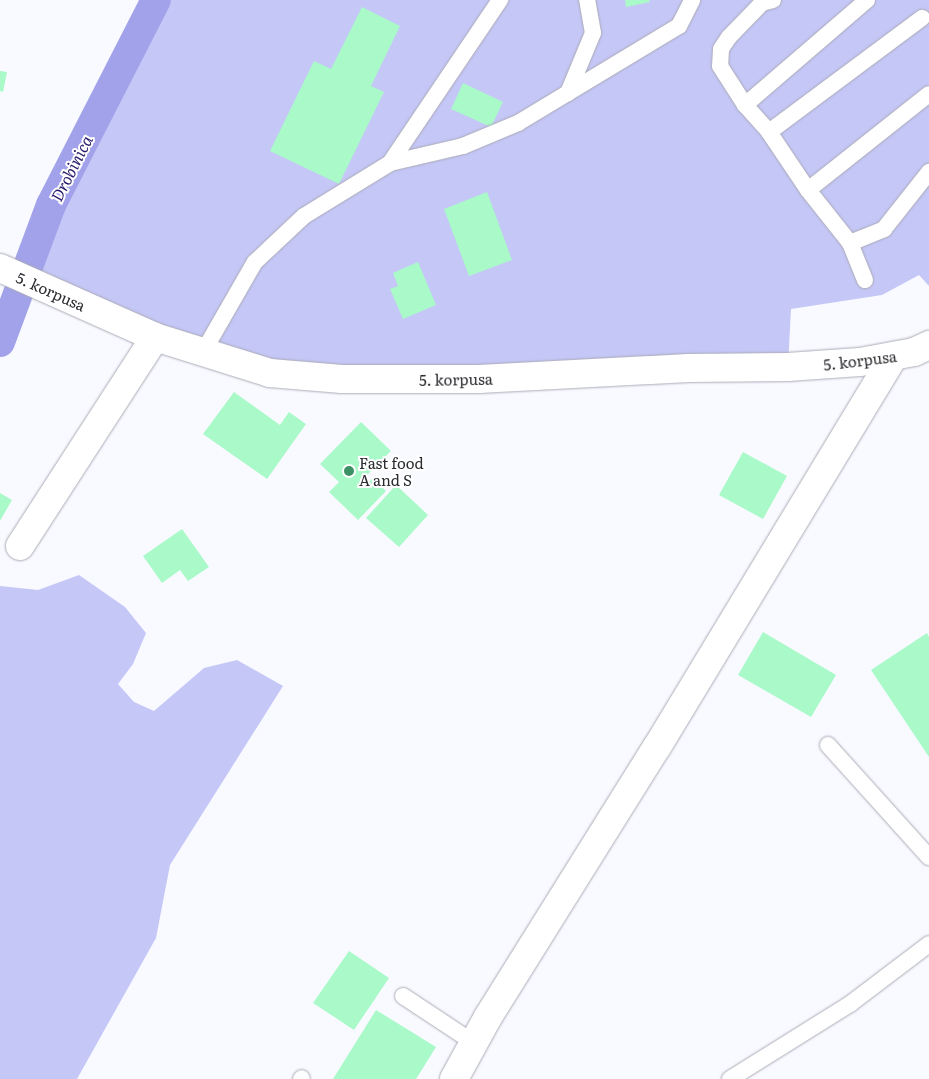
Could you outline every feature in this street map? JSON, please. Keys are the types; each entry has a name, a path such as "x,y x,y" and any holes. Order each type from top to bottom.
{"street":[{"name":"5. korpusa","path":"0,268 155,336 202,354 270,373 342,379 404,380 564,376 689,368 788,367 894,356 929,345"},
{"path":"20,546 155,336"},
{"path":"454,1079 474,1043 657,747 894,356"}],"lane":[{"path":"390,163 500,0"},
{"path":"568,93 593,33 587,0"},
{"path":"202,354 256,262 304,216 390,163 463,146 518,123 679,26 692,0"},
{"path":"745,105 867,0"},
{"path":"763,1 721,48 720,66 745,105 770,132 808,190 850,243 865,280"},
{"path":"770,132 922,18"},
{"path":"808,190 929,94"},
{"path":"850,243 884,229 929,172"},
{"path":"828,745 929,857"},
{"path":"730,1079 850,1004 929,944"},
{"path":"403,996 474,1043"}],"shaded area":[{"path":"156,0 929,0 929,286 919,275 882,295 791,309 788,367 342,379 21,289 51,205"},
{"path":"79,575 125,607 146,633 133,664 118,684 134,702 154,711 204,668 237,660 283,686 170,865 156,938 77,1079 0,1079 0,586 38,590"}],"building":[{"path":"625,0 649,0 650,2 626,7"},
{"path":"362,7 400,26 371,86 384,92 339,184 270,151 314,61 331,69"},
{"path":"0,71 7,72 3,92 0,91"},
{"path":"463,83 503,102 491,127 451,109"},
{"path":"487,192 512,260 469,276 444,209"},
{"path":"418,262 436,305 403,319 390,289 398,286 393,273"},
{"path":"234,392 280,425 289,412 306,424 267,479 203,434"},
{"name":"Fast food A and S","path":"361,422 391,451 363,479 367,484 373,478 386,491 358,520 329,492 339,482 320,464"},
{"path":"743,452 787,476 763,519 719,495"},
{"path":"396,485 428,515 399,547 366,518"},
{"path":"0,493 12,500 0,521"},
{"path":"182,529 209,567 188,581 180,570 162,583 143,556"},
{"path":"763,632 836,675 811,717 738,675"},
{"path":"927,633 929,637 929,757 871,670"},
{"path":"349,951 389,978 354,1030 313,1003"},
{"path":"376,1010 436,1047 416,1079 333,1079"}],"waterway":[{"name":"Drobinica","path":"0,342 51,205 156,0"}],"place":[{"name":"Fast food A and S","path":"349,471"}]}
